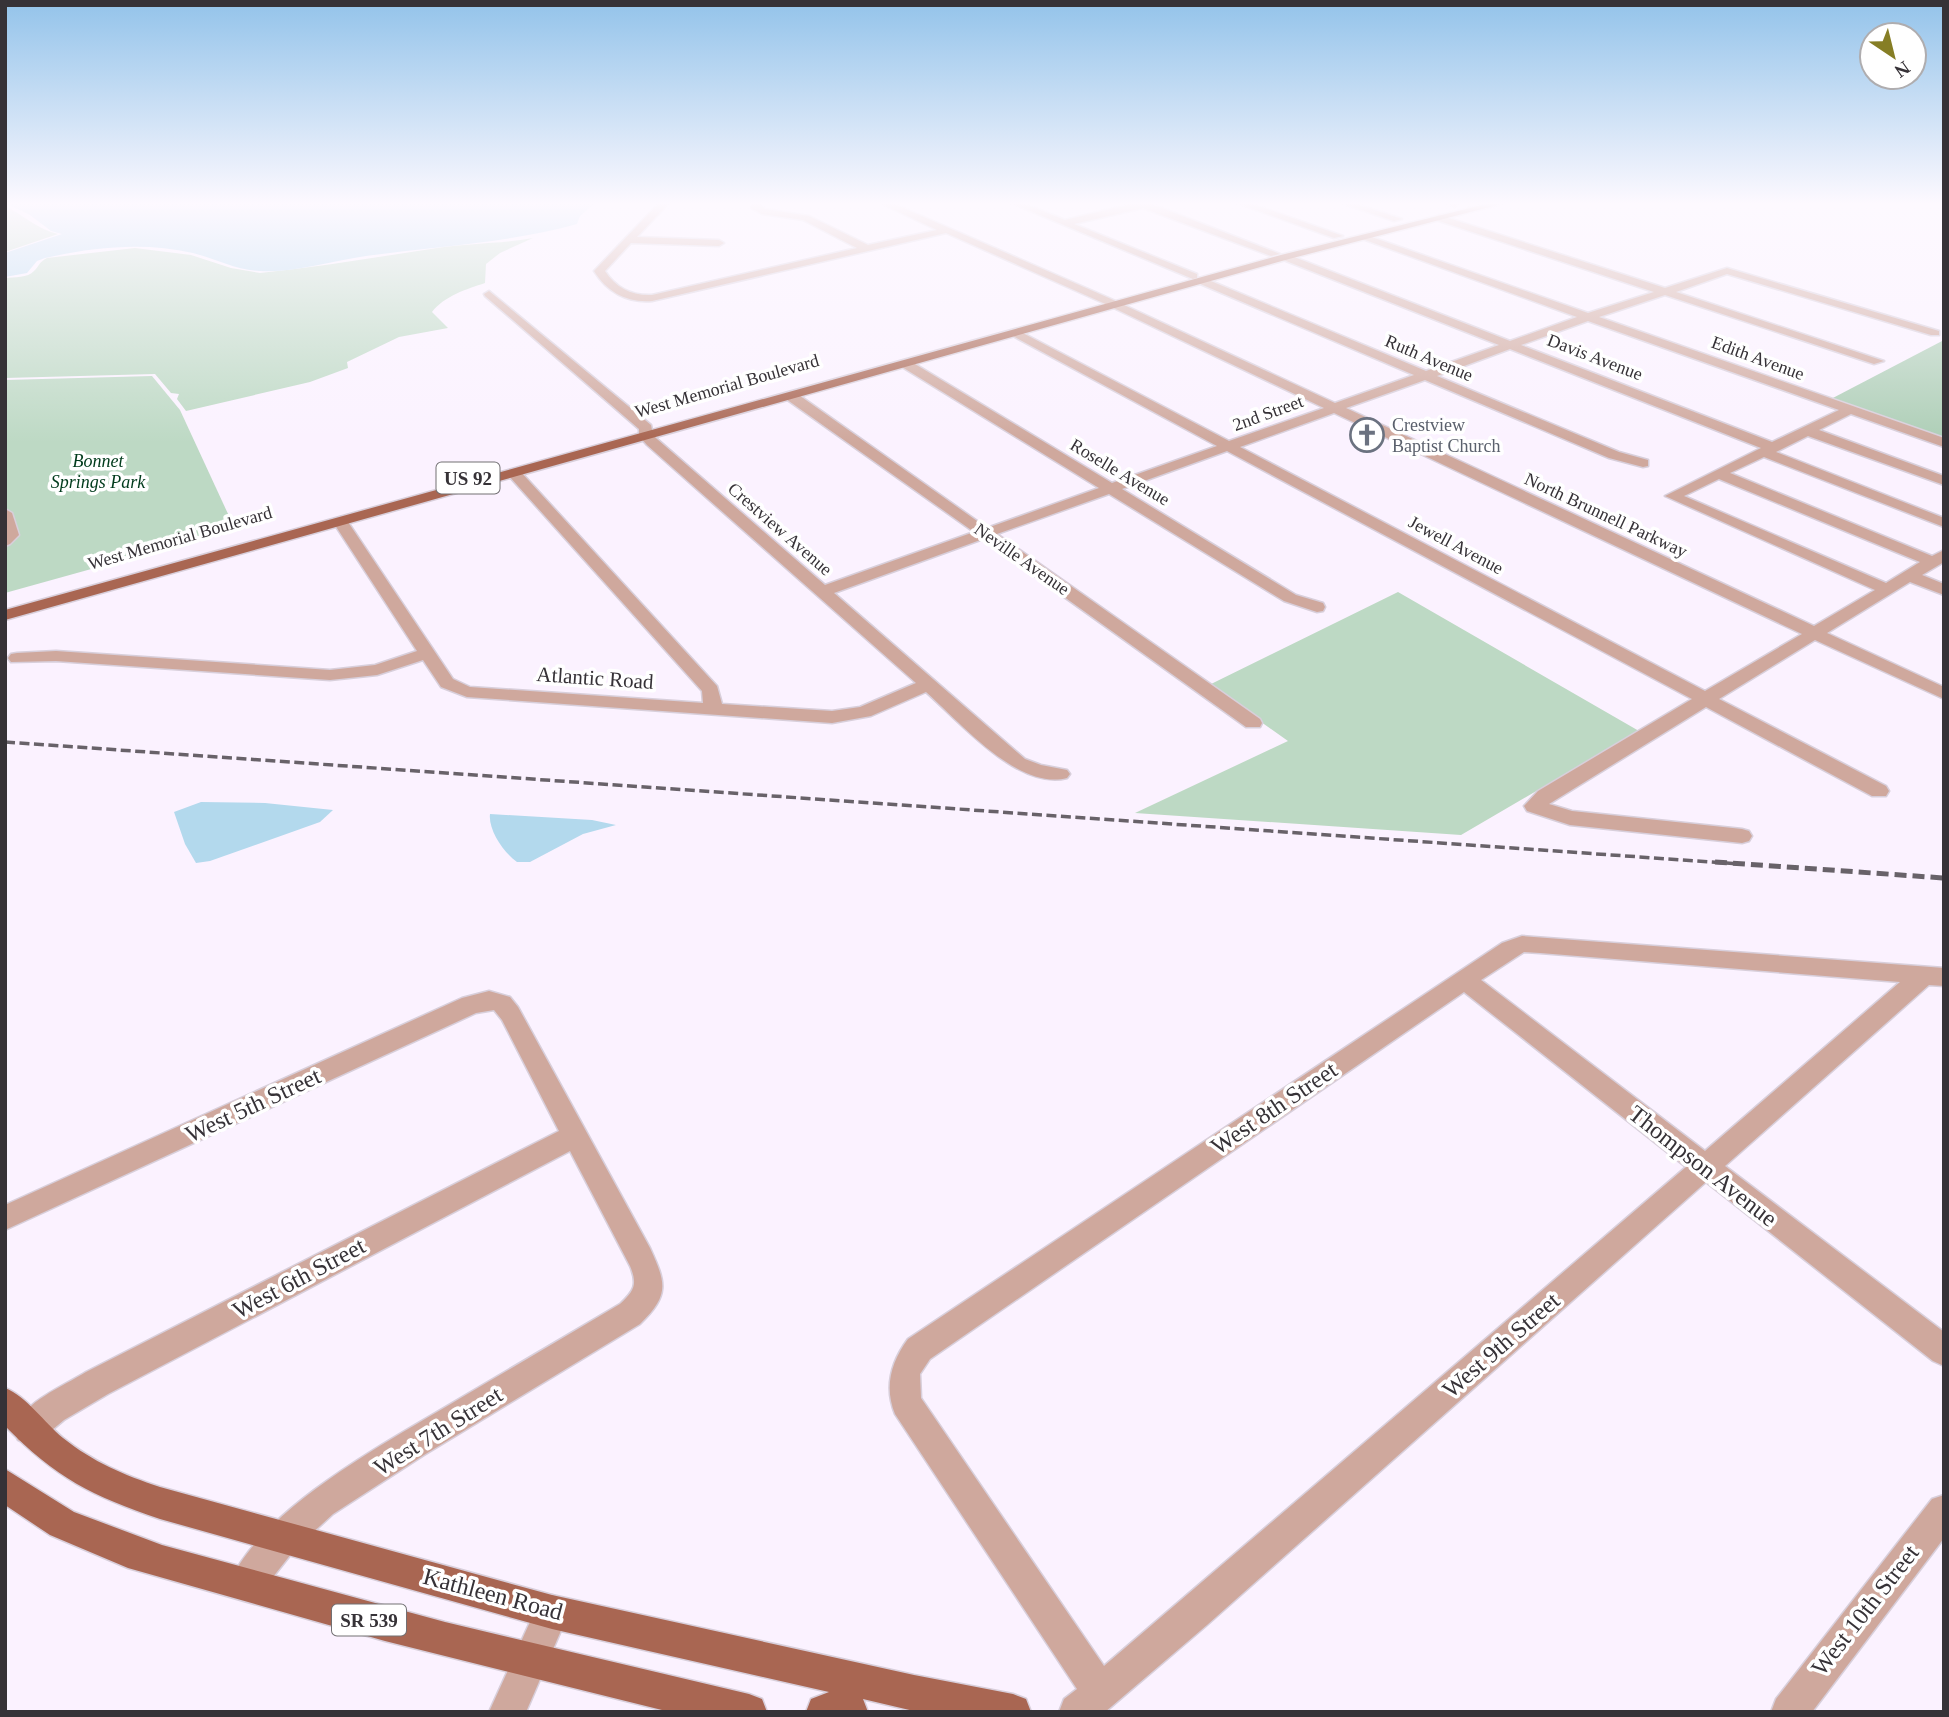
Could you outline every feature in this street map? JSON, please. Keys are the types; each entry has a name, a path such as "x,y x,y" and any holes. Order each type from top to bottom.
{"main road":[{"name":"West Memorial Boulevard","path":"5,607 339,518 903,361 1015,333 1179,283"},
{"path":"1076,308 1086,302 1089,293"},
{"name":"West Memorial Boulevard","path":"646,432 876,372 930,349 1076,308 1110,303"},
{"name":"West Memorial Boulevard","path":"5,615 202,560 339,518"},
{"name":"Kathleen Road","path":"5,1403 29,1429 62,1456 107,1485 160,1503 552,1612 914,1693 1013,1712"},
{"name":"SR 539","path":"5,1485 16,1495 52,1516 130,1552 530,1662 749,1712"},
{"path":"824,1712 833,1708 850,1712"}],"street":[{"path":"610,283 628,296 639,299 715,283"},
{"name":"North Brunnell Parkway","path":"1066,283 1944,694"},
{"name":"Ruth Avenue","path":"1209,283 1614,455 1643,463"},
{"name":"Davis Avenue","path":"1352,283 1770,450 1944,523"},
{"name":"Edith Avenue","path":"1492,283 1944,443"},
{"path":"1636,283 1878,361"},
{"name":"2nd Street","path":"822,592 1588,317 1690,283"},
{"name":"2nd Street","path":"1767,283 1907,325"},
{"name":"Crestview Avenue","path":"489,294 1018,763 1038,771 1060,774"},
{"path":"1892,332 1907,325 1935,333"},
{"name":"Jewell Avenue","path":"1015,333 1879,791"},
{"name":"Roselle Avenue","path":"903,361 1290,598 1317,607"},
{"name":"Neville Avenue","path":"791,396 1253,723"},
{"path":"1850,410 1672,496 1887,589"},
{"path":"1808,431 1944,481"},
{"path":"508,471 711,690 713,708"},
{"path":"1718,474 1938,559"},
{"name":"Atlantic Road","path":"339,518 447,683 467,692 832,717 851,715 929,684"},
{"path":"5,541 11,535 7,519"},
{"path":"1742,836 1570,818 1534,806 1545,796 1938,559"},
{"path":"1909,576 1944,590"},
{"path":"17,658 56,656 330,675 377,670 427,653"},
{"name":"West 8th Street","path":"1088,1702 906,1403 903,1382 906,1365 919,1349 1510,949 1522,944 1933,977"},
{"name":"West 9th Street","path":"1088,1702 1195,1613 1704,1166 1933,977"},
{"name":"Thompson Avenue","path":"1464,980 1944,1352"},
{"name":"West 5th Street","path":"5,1218 470,1004 489,1000 502,1003 575,1135"},
{"name":"West 7th Street","path":"246,1584 283,1537 322,1503 413,1444 631,1314 648,1297 652,1282 575,1135"},
{"name":"West 6th Street","path":"29,1429 53,1409 97,1383 575,1135"},
{"name":"West 10th Street","path":"1789,1712 1940,1521"},
{"path":"507,1712 552,1612"}],"green space":[{"path":"5,283 485,283 456,294 432,312 448,328 399,337 347,362 348,368 310,382 186,411 177,399 179,394 171,393 155,374 5,378"},
{"path":"1944,340 1944,441 1829,400"},
{"name":"Bonnet Springs Park","path":"152,376 180,410 235,529 5,593 5,380"},
{"path":"1398,592 1639,731 1461,835 1135,813 1288,741 1209,685"}],"water":[{"path":"201,802 265,803 333,810 320,822 210,861 196,863 185,844 174,812"},
{"path":"490,814 592,820 616,825 583,834 530,862 517,862 498,841"}],"railway":[{"path":"5,742 1740,864"},
{"path":"1715,862 1944,878"}],"place":[{"name":"Crestview Baptist Church","path":"1367,435"}]}
